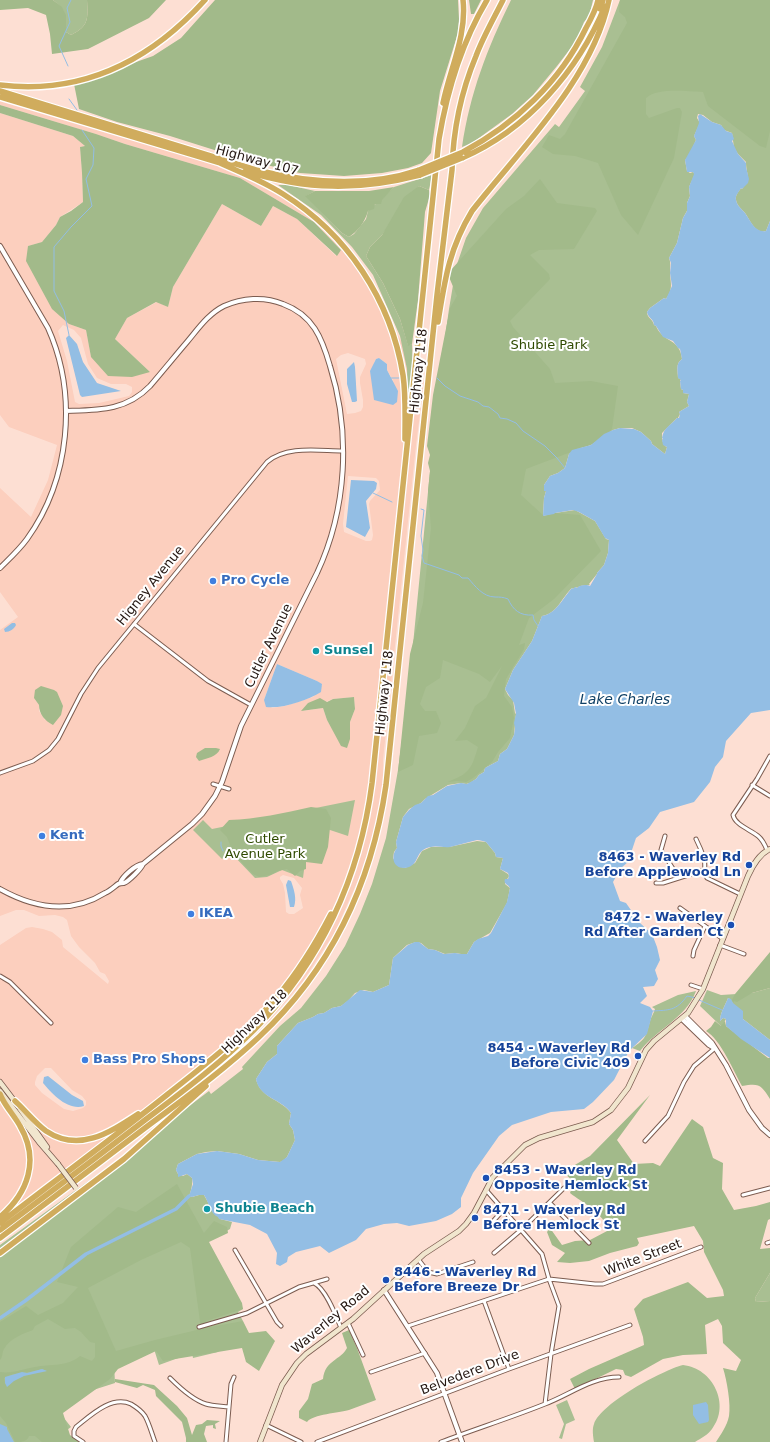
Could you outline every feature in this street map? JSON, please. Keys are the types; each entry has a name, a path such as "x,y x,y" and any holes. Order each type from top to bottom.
{"highway":[{"path":"0,85 25,86 60,84 90,77 113,69 141,55 164,40 205,0"},
{"path":"439,139 438,131 445,90 462,33 464,14 463,0"},
{"name":"Highway 118","path":"0,1230 162,1106 231,1051 253,1030 282,999 312,956 331,922 352,875 365,829 370,801 439,139 454,75 466,43 487,0"},
{"name":"Highway 118","path":"0,1238 199,1087 260,1036 290,1005 315,972 334,942 364,879 374,849 386,785 452,170 452,152 468,77 476,54 503,0"},
{"path":"462,155 513,120 544,89 562,68 575,48 596,9 598,0"},
{"path":"596,23 603,0"},
{"path":"428,384 444,280 450,258 461,231 472,211 568,90 593,46 608,0"},
{"path":"0,91 256,170 295,179 336,182 394,177 419,173 485,147 502,136 519,122 547,96 572,65 608,0"},
{"name":"Highway 107","path":"0,97 275,179 314,186 353,187 392,182 419,173"},
{"path":"220,163 272,188 311,214 324,225 347,251 364,272 376,292 395,339 402,370 405,395 406,414 404,461 399,526"},
{"path":"0,1223 137,1119 258,1018 278,996 312,949 352,875"},
{"path":"0,1252 78,1190 137,1148 180,1108 250,1049 275,1025 292,1006 317,973 336,943 349,913"},
{"path":"0,1093 24,1132 30,1157 28,1175 24,1190 15,1203 0,1217"},
{"path":"15,1100 46,1130 62,1138 78,1141 94,1138 104,1134 158,1102"}],"main road":[{"name":"Waverley Road","path":"260,1442 282,1385 293,1367 306,1354 348,1323 418,1259 459,1231 474,1213 493,1177 498,1171 528,1143 539,1138 593,1122 611,1110 628,1088 642,1057 650,1046 684,1018 696,1002 703,989 740,894 752,869 768,849"},
{"path":"0,1082 15,1100 58,1164 78,1190"},
{"path":"0,1093 39,1142 51,1154"}],"street":[{"path":"0,246 48,328 53,340 62,374 66,411 61,459 51,495 38,522 26,540 0,568"},
{"name":"Cutler Avenue","path":"0,889 29,903 38,905 62,907 84,903 95,899 120,883 121,879 139,865 143,864 202,814 210,804 220,786 239,729 324,557 338,507 343,451 341,410 334,378 321,339 312,324 292,307 272,300 260,299 243,300 224,306 212,314 202,324 144,393 131,402 118,407 104,409 66,411"},
{"name":"Higney Avenue","path":"0,774 33,761 43,756 49,750 58,739 89,680 182,563 267,462 277,455 288,452 343,451"},
{"path":"134,624 208,681 251,705"},
{"path":"768,849 760,837 736,820 734,817 734,811 770,756"},
{"path":"213,784 229,789"},
{"path":"752,785 770,796"},
{"path":"665,836 661,850 679,878"},
{"path":"696,839 704,859 706,867 704,870 705,875 709,880 740,894"},
{"path":"656,883 663,883 704,870"},
{"path":"680,908 723,939"},
{"path":"693,956 694,950 705,926"},
{"path":"720,945 744,954"},
{"path":"0,976 10,982 51,1022"},
{"path":"691,985 703,989"},
{"path":"684,1018 704,1041 714,1049 726,1065 749,1110 762,1128 770,1135"},
{"path":"645,1141 668,1116 684,1082 694,1066 714,1049"},
{"path":"494,1253 521,1230 564,1188"},
{"path":"743,1195 770,1188"},
{"path":"486,1190 542,1254 559,1306 545,1404"},
{"path":"550,1203 589,1243"},
{"path":"488,1227 504,1209"},
{"name":"White Street","path":"408,1326 549,1279 603,1284 700,1247"},
{"path":"235,1250 277,1322 281,1326"},
{"path":"418,1259 428,1272 437,1274 473,1262"},
{"path":"198,1327 247,1313 299,1287 326,1279"},
{"path":"313,1282 321,1288 341,1328"},
{"path":"384,1290 437,1373 462,1442"},
{"path":"484,1301 509,1369"},
{"path":"348,1323 363,1355"},
{"name":"Belvedere Drive","path":"317,1442 509,1369 630,1326"},
{"path":"371,1372 425,1353"},
{"path":"226,1442 231,1384 234,1377"},
{"path":"441,1442 545,1404 594,1382 610,1377 619,1377"},
{"path":"170,1378 201,1402 229,1407"},
{"path":"83,1442 74,1436 76,1427 106,1405 118,1402 128,1403 142,1412 146,1417 155,1442"},
{"path":"266,1425 301,1442"}],"shaded area":[{"path":"0,95 265,182 335,234 376,296 424,382 383,760 383,783 377,819 368,851 359,878 335,932 303,981 270,1020 0,1233 0,945 26,928 32,927 43,929 52,932 62,940 63,947 108,984 109,981 105,974 100,972 95,963 79,947 71,936 67,920 63,917 55,915 39,916 24,910 16,910 0,916 0,630 18,617 0,592 0,488 31,517 48,480 57,445 9,427 0,415 0,113 73,136 85,146 80,147 83,202 60,217 56,225 42,242 28,246 69,324 86,330 91,357 150,372 115,339 127,318 157,302 168,307 173,287 222,204 261,226 273,206 297,219 336,256 341,250 314,222 240,178 0,105","holes":["63,325 74,330 81,338 88,364 97,378 111,384 126,384 132,387 132,392 129,396 99,403 79,404 75,402 67,361 58,331","348,353 365,359 366,364 360,377 363,400 363,407 361,411 347,414 336,359 341,355","379,358 387,364 387,370 394,382 374,363 376,359","348,476 376,478 379,481 380,490 369,504 373,535 372,540 366,541 344,532 343,524","277,664 317,681 322,685 313,697 285,706 272,708 264,700","354,697 355,709 350,722 350,739 334,732 327,720 323,708 302,711 333,699","34,698 61,715 45,720 39,711 39,705","283,875 294,878 302,888 300,895 303,908 294,914 289,914 286,912 283,884 280,879","45,1068 51,1068 72,1090 82,1096 86,1101 86,1105 83,1108 73,1111 64,1109 42,1093 35,1085 37,1076"]}],"green space":[{"path":"0,0 53,0 62,7 66,15 66,32 71,35 77,32 86,21 87,0 166,0 149,18 88,49 52,54 46,15 28,8 0,10"},
{"path":"53,0 87,0 86,21 77,32 71,35 66,32 65,14 61,7"},
{"path":"215,0 458,0 458,33 440,91 431,153 422,163 408,168 382,173 344,176 300,173 246,160 170,136 117,122 79,109 74,84 153,56 181,38"},
{"path":"469,0 481,0 474,14 471,14"},
{"path":"511,0 593,0 589,17 584,22 577,40 533,95 512,114 472,143 462,147 465,127 480,72 494,36"},
{"name":"Shubie Park","path":"620,0 770,0 770,221 766,231 759,230 753,226 745,213 738,206 736,198 737,195 741,188 742,189 745,185 748,178 746,162 734,148 732,133 724,130 721,125 712,122 703,115 698,114 697,118 700,123 694,136 696,140 688,158 685,160 687,171 695,174 689,187 690,196 687,203 688,209 683,218 677,243 669,258 671,285 670,292 666,299 664,298 647,312 648,316 659,331 675,344 681,352 682,359 678,363 677,370 678,378 681,379 681,389 683,390 683,393 689,394 687,402 689,406 679,412 679,419 677,418 662,433 662,440 667,447 665,454 652,444 651,441 641,432 632,428 620,428 613,430 591,445 569,454 565,468 550,476 544,485 544,491 546,491 543,516 575,510 595,521 606,539 609,540 608,553 604,565 589,584 590,585 572,588 552,612 542,616 532,641 513,670 505,689 513,700 516,714 514,735 507,749 500,754 498,761 485,768 484,772 470,783 448,785 409,809 403,817 396,842 397,848 394,852 393,858 398,866 405,868 415,863 422,851 431,847 449,847 477,841 486,842 495,853 496,857 503,858 500,869 509,876 505,881 505,884 510,888 507,903 490,933 474,942 467,954 445,954 428,949 421,943 416,942 407,945 393,958 389,985 373,992 364,990 355,993 341,1006 332,1008 324,1013 318,1014 298,1023 277,1046 277,1054 267,1062 256,1079 258,1085 266,1094 282,1104 291,1113 289,1124 293,1130 295,1140 287,1157 283,1161 258,1160 239,1154 217,1151 197,1154 178,1164 176,1170 178,1174 183,1176 187,1174 192,1178 192,1187 189,1196 204,1195 220,1219 232,1222 230,1229 207,1242 243,1309 238,1312 243,1321 218,1352 193,1358 192,1353 159,1365 154,1349 114,1363 115,1383 87,1392 60,1413 71,1427 63,1433 71,1442 0,1442 0,1245 170,1122 209,1091 211,1094 243,1069 242,1067 280,1026 301,1008 326,976 345,946 360,914 372,884 386,838 398,770 409,685 439,380 456,267 466,238 483,208 555,124 559,127 585,91 580,87 602,47"},
{"path":"620,0 770,0 770,131 766,148 760,146 708,106 703,92 666,91 658,92 646,98 646,114 649,118 677,108 680,108 682,112 674,158 638,235 621,215 598,163 575,156 553,154 542,147 549,135 560,139 565,134 627,23 625,17 619,12"},
{"path":"0,105 240,178 314,222 341,250 337,256 297,219 273,206 261,226 222,204 173,287 168,307 156,302 127,318 115,339 150,372 132,377 108,376 91,357 86,330 69,324 52,309 26,261 28,246 42,242 56,225 60,217 83,202 80,147 85,146 73,136 0,113"},
{"path":"432,175 429,190 419,186 382,235 370,247 366,256 383,283 400,319 408,345 412,344 413,367 408,403 407,369 400,336 373,275 352,247 321,215 278,185 288,185 315,191 306,196 342,233 349,237 354,234 366,219 368,211 394,187"},
{"path":"540,179 557,203 595,208 597,211 574,249 539,250 530,255 549,274 550,279 510,321 513,327 550,369 555,383 591,381 618,386 612,429 610,432 590,445 526,469 521,495 544,516 555,513 580,515 601,551 554,599 529,618 519,645 525,643 524,649 506,679 504,696 512,707 514,718 510,738 492,762 473,778 466,782 448,782 468,771 472,765 478,747 467,740 455,741 465,728 475,706 486,698 502,666 490,682 479,674 443,660 440,678 426,687 420,704 425,711 436,711 441,723 437,733 419,736 413,765 398,772 410,654 423,603 431,528 428,491 430,471 428,463 430,455 427,446 433,395 450,308 457,296 449,277 450,271 506,209 524,196"},
{"path":"419,186 429,190 430,195 425,212 418,300 412,344 408,346 400,319 383,283 366,256 370,247 382,235 404,197"},
{"path":"394,187 382,200 381,204 375,204 374,209 368,211 361,226 349,237 342,233 305,196 315,191 369,191"},
{"path":"41,686 57,692 63,706 61,715 53,725 43,717 39,705 34,698 35,690"},
{"path":"354,697 355,709 350,722 350,739 347,748 341,746 327,720 323,708 301,711 308,703 320,698 327,702 333,699"},
{"path":"205,748 220,749 214,756 199,761 196,757 197,753"},
{"name":"Cutler Avenue Park","path":"355,800 348,836 321,827 308,838 303,878 282,870 267,877 255,878 233,855 226,855 222,859 193,830 203,820 212,829"},
{"name":"Cutler Avenue Park","path":"311,807 326,809 331,818 328,847 322,864 306,862 306,869 300,871 295,876 287,869 259,877 253,874 233,852 227,837 220,830 229,820 260,817"},
{"path":"770,952 770,988 752,993 737,1002 734,1001 733,1003 732,1000 735,994"},
{"path":"770,988 770,1040 743,1019 728,998 720,1018 720,1021 723,1018 726,1019 722,1027 700,1006 707,990 721,995 752,993"},
{"path":"696,991 685,1009 640,1051 632,1048 643,1039 646,1034 655,1009 652,1007 678,995"},
{"path":"715,1021 721,1026 725,1021 726,1026 770,1058 770,1099 759,1086 742,1086 722,1048 706,1031"},
{"path":"650,1095 617,1140 634,1164 653,1163 660,1166 692,1119 703,1127 713,1158 723,1163 722,1189 734,1210 770,1202 770,1219 768,1220 760,1249 770,1248 770,1273 755,1298 756,1302 770,1301 770,1442 716,1442 724,1430 729,1416 728,1392 723,1368 736,1371 741,1360 723,1343 722,1326 718,1319 705,1325 707,1354 683,1355 663,1359 631,1377 625,1375 623,1370 616,1369 575,1389 570,1379 644,1345 634,1309 643,1299 688,1282 707,1298 724,1296 723,1290 704,1252 703,1241 694,1226 637,1238 639,1243 637,1246 610,1253 589,1261 570,1263 557,1262 565,1253 552,1245 547,1232 550,1228 562,1245 575,1241 590,1240 609,1230 602,1218 597,1213 570,1193 574,1182 563,1172 590,1156"},
{"path":"177,1184 204,1233 214,1221 227,1227 228,1233 209,1242 242,1303 243,1309 206,1321 210,1327 243,1321 249,1333 266,1331 275,1341 259,1371 246,1362 242,1348 163,1361 156,1351 118,1369 110,1379 63,1413 70,1435 79,1442 42,1442 35,1436 29,1436 25,1441 15,1442 6,1423 0,1416 0,1372 13,1372 35,1367 64,1364 75,1360 80,1356 92,1361 95,1357 95,1343 90,1342 75,1328 65,1329 48,1319 35,1326 33,1330 10,1342 4,1349 0,1360 0,1322 26,1306 38,1315 63,1303 78,1287 57,1282 71,1247 118,1207 136,1212","holes":["181,1242 190,1248 201,1329 116,1351 88,1288 141,1260","42,1369 47,1371 34,1373 17,1379 9,1385 5,1384 4,1378 18,1373 32,1372"]},
{"path":"770,1273 770,1301 756,1302 755,1298"},
{"path":"349,1330 376,1400 349,1410 315,1417 307,1422 299,1418 299,1411 308,1399 312,1384 323,1379 324,1373 330,1364 347,1348 342,1333"},
{"path":"683,1365 694,1368 703,1373 716,1389 720,1409 712,1429 708,1433 695,1442 594,1442 594,1424 599,1416 608,1407 620,1397 648,1380"},
{"path":"115,1379 154,1385 177,1406 187,1418 192,1435 196,1425 202,1424 207,1420 220,1421 215,1424 216,1429 213,1428 213,1425 206,1426 204,1434 207,1442 186,1442 182,1422 156,1396 155,1390 143,1385 137,1388 115,1382"},
{"path":"567,1400 575,1420 566,1424 562,1439 559,1438 564,1424 556,1405"}],"water":[{"name":"Lake Charles","path":"700,114 712,122 721,125 726,131 732,133 734,139 732,141 738,154 746,163 749,179 748,183 742,189 741,188 737,195 736,200 738,206 753,225 759,230 766,231 770,221 770,710 751,713 726,741 723,757 715,767 710,782 694,802 660,812 649,828 636,838 628,862 621,868 613,882 620,901 626,903 640,923 652,934 660,960 655,970 658,979 654,986 643,987 647,996 640,1003 650,1007 653,1011 647,1034 629,1051 614,1080 593,1102 584,1109 551,1112 512,1125 499,1136 473,1173 461,1198 461,1207 452,1214 436,1221 409,1226 397,1223 384,1224 366,1229 356,1240 329,1253 320,1246 296,1252 288,1257 287,1262 280,1266 276,1264 277,1253 267,1234 250,1225 219,1219 211,1211 204,1195 189,1196 193,1184 192,1178 187,1174 178,1177 176,1170 178,1164 197,1154 217,1151 239,1154 258,1160 280,1162 287,1157 295,1140 293,1130 289,1124 291,1113 282,1104 261,1090 256,1079 267,1062 277,1054 277,1046 298,1023 318,1014 324,1013 332,1008 341,1006 360,990 373,992 389,985 393,958 408,945 419,942 428,949 444,954 467,954 474,942 488,936 491,933 507,902 510,888 505,883 505,879 508,879 509,876 508,873 500,869 503,858 496,857 495,853 486,842 477,840 450,847 426,848 420,852 412,866 404,868 397,866 394,861 393,857 397,848 396,842 403,817 415,805 421,803 428,796 433,795 447,786 461,783 467,784 484,772 485,768 498,761 500,754 507,749 514,735 515,728 514,723 516,714 514,703 505,689 513,670 532,641 542,616 547,615 555,609 572,588 577,588 583,585 590,586 597,573 604,565 608,553 609,540 605,538 595,521 573,510 543,516 546,491 544,491 544,485 550,476 565,468 569,454 572,450 591,445 604,434 620,428 634,429 641,432 651,441 652,444 665,454 667,447 663,445 662,440 664,431 677,418 679,418 679,412 689,406 687,402 689,394 683,393 683,390 681,389 681,380 678,378 678,363 682,359 680,349 673,341 663,337 647,312 664,298 666,299 672,286 670,273 671,263 669,258 677,243 683,218 687,211 687,203 690,196 689,187 694,174 693,172 687,172 685,160 696,140 694,136 699,123 698,116"},
{"path":"69,335 77,344 83,362 97,383 121,391 82,397 80,395 66,338"},
{"path":"379,358 387,364 387,370 398,391 397,402 393,405 374,400 370,371 376,359"},
{"path":"354,362 357,401 352,402 347,384 347,369"},
{"path":"351,480 374,481 377,483 376,489 366,501 370,528 365,537 346,527"},
{"path":"12,623 15,623 16,625 14,628 5,632 4,629"},
{"path":"277,664 322,684 321,692 295,703 280,707 266,707 264,700"},
{"path":"288,880 291,881 294,891 294,907 290,907 286,885"},
{"path":"728,998 731,999 733,1003 743,1011 743,1019 770,1040 770,1058 741,1039 726,1026 726,1019 723,1018 720,1021"},
{"path":"48,1076 72,1095 83,1101 84,1106 78,1107 66,1104 51,1092 43,1083 44,1077"},
{"path":"42,1369 47,1371 24,1376 14,1381 7,1387 5,1383 5,1377 22,1372 27,1373"},
{"path":"706,1402 708,1405 709,1420 708,1422 699,1424 693,1415 693,1405"},
{"path":"0,1424 7,1427 14,1442 0,1442"}],"waterway":[{"path":"68,66 59,46 70,22 67,8 71,0"},
{"path":"69,99 77,110"},
{"path":"69,335 64,311 54,291 54,247 92,206 86,179 93,165 94,148 82,130"},
{"path":"391,378 399,378"},
{"path":"437,378 445,386 460,396 489,407 498,414 500,418 516,423 523,431 545,446 565,468"},
{"path":"373,493 392,502"},
{"path":"421,509 424,510 421,536 423,550 422,556 424,563 459,575 462,578 468,578 480,590 491,597 502,597 508,599 518,612 533,615 538,626"},
{"path":"221,842 223,851"},
{"path":"653,1011 672,1009 679,1005 687,996 696,998"},
{"path":"699,1000 722,1010"},
{"path":"0,1318 25,1301 86,1254 176,1209 189,1196"}],"place":[{"name":"Pro Cycle","path":"213,581"},
{"name":"Sunsel","path":"316,651"},
{"name":"Kent","path":"42,836"},
{"name":"8463 - Waverley Rd Before Applewood Ln","path":"749,865"},
{"name":"IKEA","path":"191,914"},
{"name":"8472 - Waverley Rd After Garden Ct","path":"731,925"},
{"name":"8454 - Waverley Rd Before Civic 409","path":"638,1056"},
{"name":"Bass Pro Shops","path":"85,1060"},
{"name":"8453 - Waverley Rd Opposite Hemlock St","path":"486,1178"},
{"name":"Shubie Beach","path":"207,1209"},
{"name":"8471 - Waverley Rd Before Hemlock St","path":"475,1218"},
{"name":"8446 - Waverley Rd Before Breeze Dr","path":"386,1280"}]}
